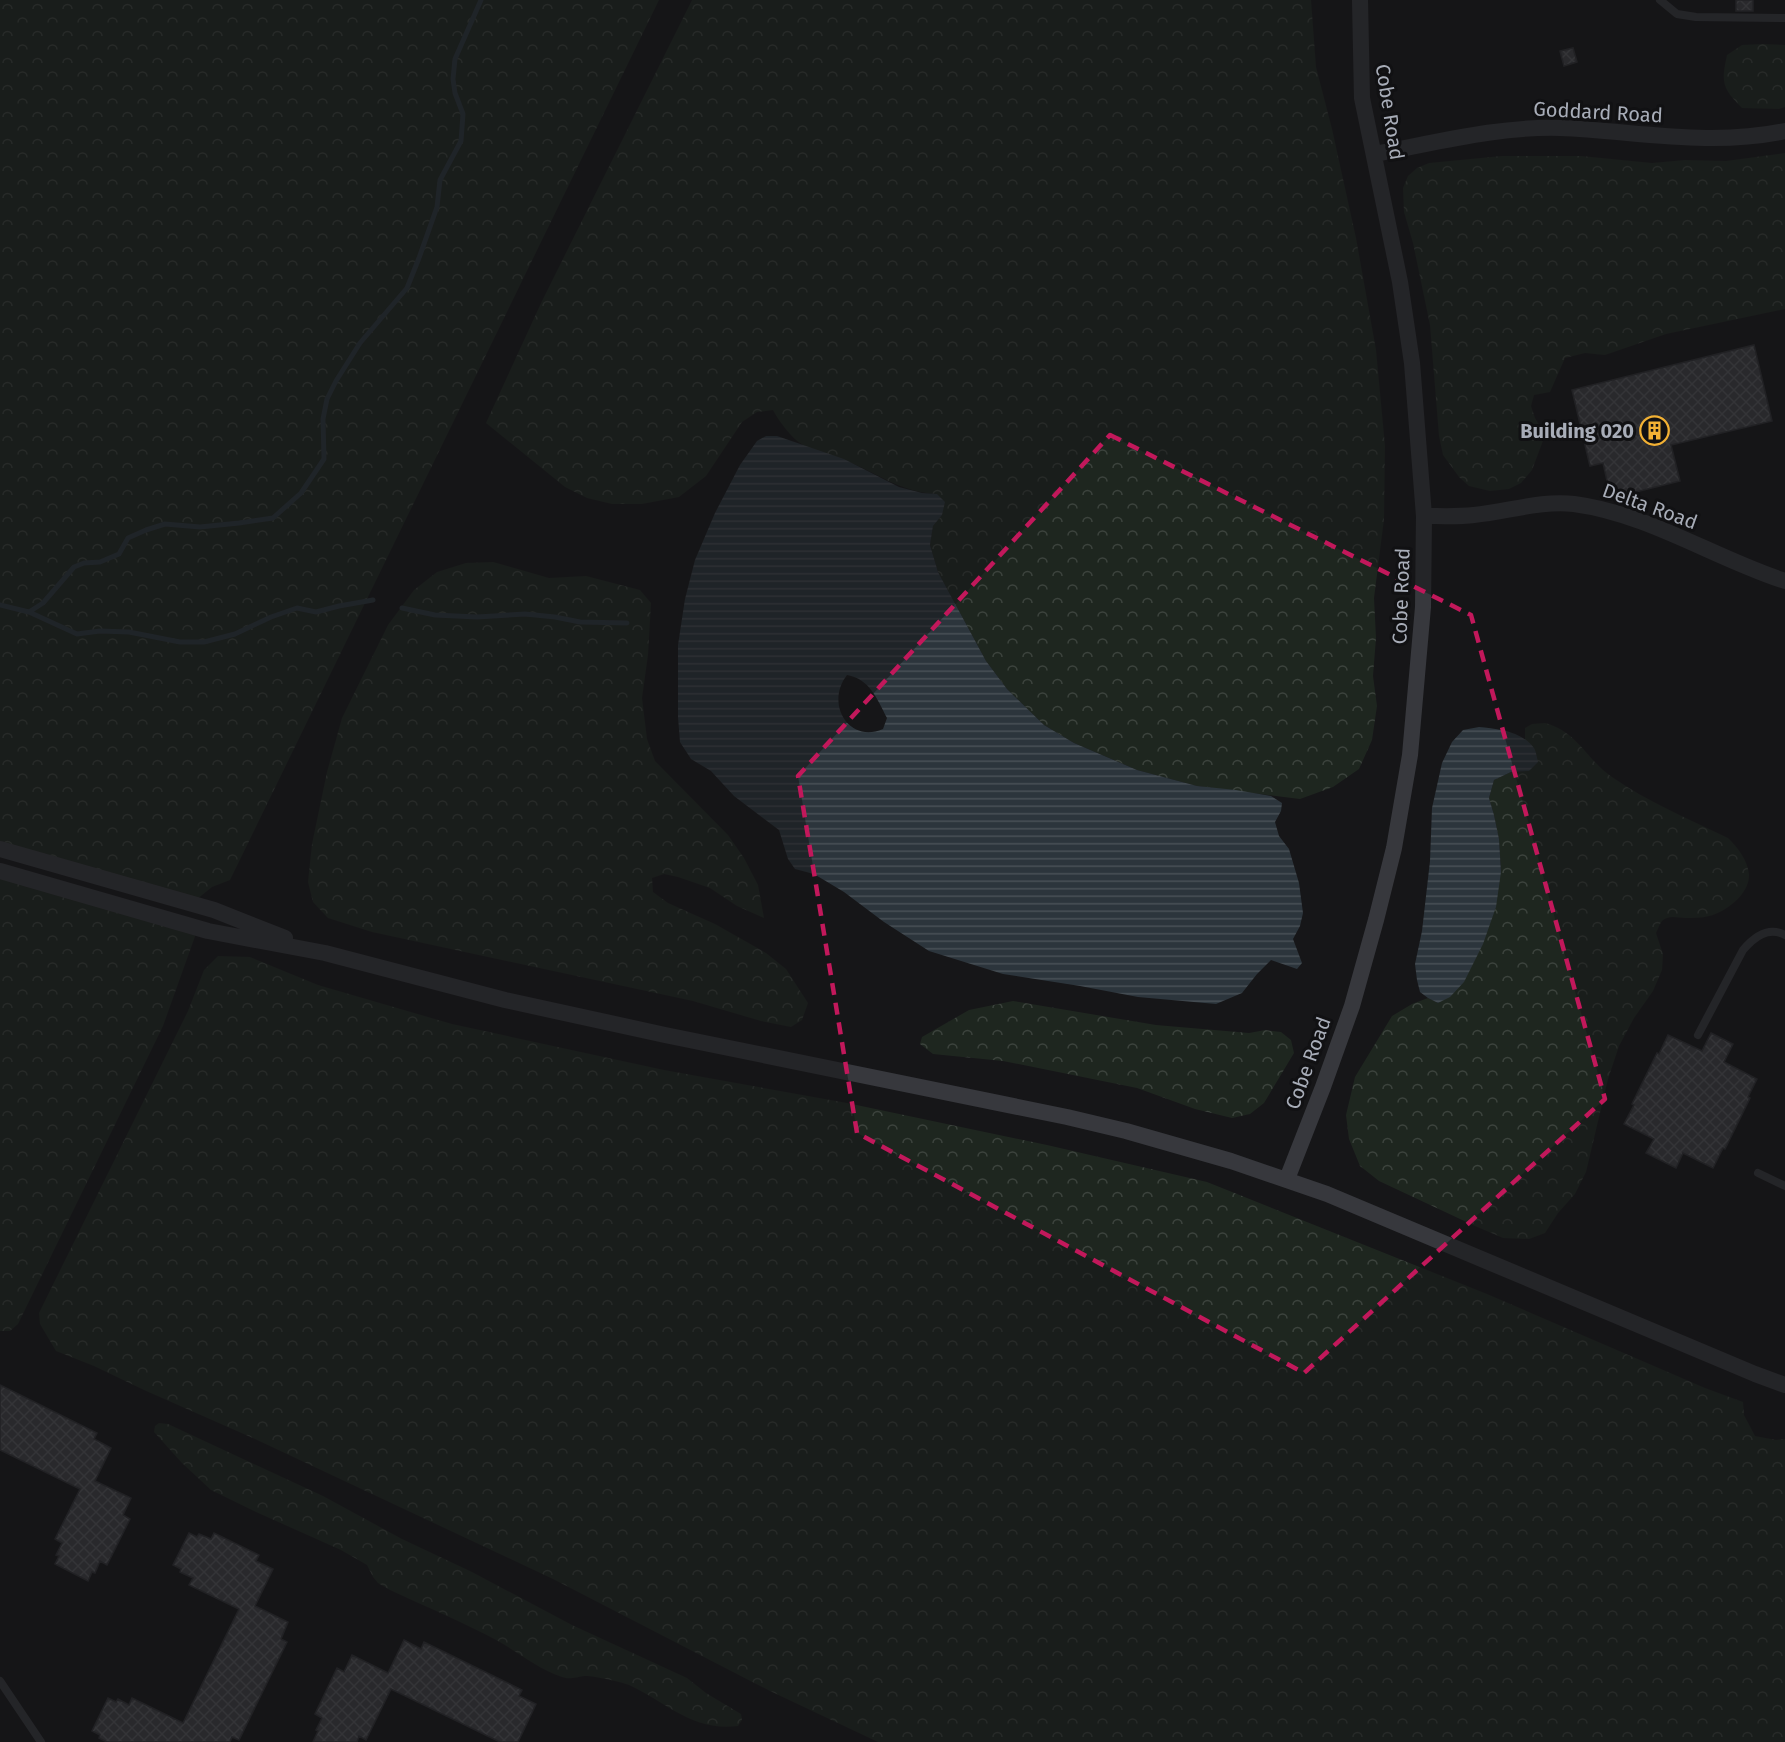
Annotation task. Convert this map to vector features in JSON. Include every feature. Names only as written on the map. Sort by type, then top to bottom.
[{"type":"street","name":"Cobe Road","points":[[1287,1179],[1352,1006],[1394,848],[1410,755],[1423,607],[1424,516],[1412,363],[1400,282],[1362,98],[1360,0]]},
{"type":"street","name":"Goddard Road","points":[[1374,154],[1517,130],[1559,128],[1664,137],[1699,137],[1740,136],[1785,130]]},
{"type":"street","name":"Delta Road","points":[[1424,516],[1473,515],[1538,505],[1571,504],[1604,509],[1785,581]]},
{"type":"street","points":[[0,849],[214,910],[325,953]]},
{"type":"street","points":[[0,871],[208,931],[325,953],[528,1005],[1096,1124],[1178,1145],[1327,1194],[1785,1385]]},
{"type":"lane","points":[[1660,0],[1677,14],[1696,17],[1785,18]]},
{"type":"lane","points":[[185,924],[191,904]]},
{"type":"lane","points":[[1698,1035],[1743,950],[1751,940],[1769,931],[1785,935]]},
{"type":"lane","points":[[1758,1173],[1785,1186]]},
{"type":"lane","points":[[0,1681],[41,1742]]},
{"type":"highlighted area","points":[[1110,435],[1471,615],[1605,1099],[1304,1373],[857,1133],[798,776]]},
{"type":"green space","points":[[0,0],[659,0],[230,880],[212,887],[191,904],[0,849]]},
{"type":"green space","points":[[692,0],[1311,0],[1316,67],[1356,238],[1376,350],[1385,446],[1384,519],[1374,598],[1376,638],[1373,676],[1377,706],[1372,740],[1359,769],[1333,787],[1300,799],[1197,786],[1137,770],[1074,743],[1044,725],[1007,689],[986,661],[938,572],[930,545],[933,526],[942,515],[937,494],[911,490],[855,464],[807,447],[790,434],[773,410],[757,412],[742,422],[706,476],[679,497],[642,504],[612,504],[587,498],[565,487],[486,423],[542,301]]},
{"type":"green space","points":[[1742,45],[1785,45],[1785,107],[1779,109],[1742,108],[1730,95],[1725,84],[1724,72],[1727,55]]},
{"type":"green space","points":[[1785,153],[1785,309],[1666,334],[1605,355],[1585,353],[1565,358],[1550,392],[1534,395],[1531,406],[1544,438],[1532,470],[1521,483],[1509,489],[1490,491],[1469,486],[1459,477],[1443,455],[1439,436],[1430,325],[1413,243],[1404,212],[1403,188],[1408,176],[1417,168],[1429,163],[1502,156],[1581,156],[1652,163],[1685,160],[1726,161]]},
{"type":"green space","points":[[493,562],[549,578],[586,576],[640,590],[651,603],[648,655],[642,698],[647,739],[655,761],[728,835],[744,858],[758,885],[764,918],[737,906],[710,888],[678,877],[664,874],[652,878],[653,892],[668,903],[715,924],[766,953],[786,969],[808,1003],[802,1020],[791,1027],[761,1021],[693,1001],[372,932],[328,918],[313,902],[308,882],[312,844],[327,772],[342,718],[388,625],[414,590],[437,572],[466,563]]},
{"type":"green space","points":[[1545,723],[1556,727],[1574,739],[1603,770],[1626,786],[1669,810],[1728,838],[1742,854],[1749,874],[1746,888],[1736,901],[1723,911],[1703,917],[1669,917],[1661,922],[1656,933],[1663,954],[1662,970],[1653,991],[1634,1018],[1619,1046],[1608,1079],[1586,1172],[1575,1194],[1558,1213],[1545,1233],[1529,1239],[1503,1238],[1379,1181],[1360,1166],[1349,1139],[1346,1115],[1355,1077],[1392,1016],[1428,998],[1438,1003],[1501,872],[1499,839],[1489,798],[1494,780],[1511,772],[1529,771],[1534,748],[1525,740],[1525,728],[1532,724]]},
{"type":"green space","points":[[0,871],[198,928],[163,1026],[18,1324],[10,1331],[0,1331]]},
{"type":"green space","points":[[218,956],[250,957],[318,985],[452,1024],[664,1070],[847,1103],[1047,1145],[1207,1182],[1487,1294],[1705,1388],[1743,1402],[1744,1415],[1755,1436],[1776,1440],[1785,1439],[1785,1742],[878,1742],[770,1691],[553,1579],[255,1439],[56,1351],[40,1324],[39,1313],[188,1011],[204,970]]},
{"type":"green space","points":[[1013,1001],[1156,1025],[1249,1033],[1265,1030],[1281,1032],[1291,1040],[1294,1053],[1264,1103],[1250,1114],[1232,1118],[1195,1109],[1137,1088],[1003,1061],[933,1054],[920,1044],[922,1037],[969,1010]]},
{"type":"green space","points":[[159,1423],[168,1424],[323,1496],[402,1539],[472,1572],[572,1625],[687,1678],[706,1693],[741,1714],[742,1720],[738,1726],[707,1725],[680,1714],[626,1684],[587,1676],[565,1678],[545,1670],[485,1634],[378,1583],[367,1565],[341,1550],[211,1490],[154,1432],[155,1426]]},
{"type":"shaded area","points":[[766,436],[777,436],[844,459],[899,487],[937,494],[945,502],[942,515],[933,526],[930,545],[938,572],[986,661],[1007,689],[1044,725],[1074,743],[1137,770],[1197,786],[1271,796],[1282,803],[1281,811],[1275,822],[1279,836],[1289,849],[1299,883],[1303,913],[1300,926],[1293,939],[1302,963],[1297,969],[1271,960],[1242,993],[1216,1004],[1138,997],[1003,974],[929,951],[884,922],[844,892],[814,874],[795,869],[788,859],[779,830],[734,796],[711,771],[691,759],[680,742],[678,645],[685,599],[695,560],[715,513],[740,465],[757,441]],"holes":[[[847,675],[867,685],[880,704],[887,718],[883,729],[871,732],[860,731],[850,726],[844,718],[839,708],[838,697]]]},
{"type":"shaded area","points":[[1479,727],[1509,732],[1523,738],[1534,748],[1538,762],[1529,771],[1511,772],[1494,780],[1489,798],[1499,839],[1501,872],[1496,907],[1483,944],[1464,982],[1450,997],[1438,1003],[1420,992],[1415,964],[1422,931],[1430,861],[1432,808],[1442,763],[1452,742],[1463,730]]},
{"type":"building","points":[[1736,0],[1753,0],[1753,11],[1736,11]]},
{"type":"building","points":[[1573,48],[1577,62],[1564,66],[1560,51]]},
{"type":"building","name":"Building 020","points":[[1754,345],[1772,421],[1671,445],[1680,481],[1611,498],[1603,463],[1590,466],[1572,390]]},
{"type":"building","points":[[1711,1033],[1733,1044],[1724,1062],[1757,1079],[1725,1149],[1723,1148],[1713,1168],[1683,1153],[1676,1168],[1646,1153],[1654,1139],[1624,1124],[1657,1053],[1659,1054],[1668,1035],[1702,1051]]},
{"type":"building","points":[[0,1385],[97,1433],[94,1439],[111,1448],[95,1481],[131,1498],[123,1515],[130,1519],[107,1565],[100,1561],[95,1573],[92,1572],[88,1581],[55,1564],[59,1556],[56,1555],[62,1543],[55,1539],[80,1489],[0,1450]]},
{"type":"building","points":[[189,1533],[211,1539],[214,1533],[259,1555],[256,1561],[273,1569],[255,1606],[288,1622],[281,1639],[287,1642],[239,1740],[232,1737],[230,1742],[107,1742],[92,1731],[108,1698],[116,1702],[118,1699],[129,1705],[132,1698],[183,1723],[239,1609],[189,1585],[193,1578],[180,1572],[181,1569],[173,1565]]},
{"type":"building","points":[[404,1640],[421,1649],[424,1642],[522,1690],[519,1696],[536,1704],[518,1742],[500,1742],[391,1689],[366,1740],[359,1736],[357,1742],[313,1742],[322,1718],[315,1714],[337,1668],[344,1672],[352,1655],[388,1673]]},
{"type":"waterway","points":[[29,612],[43,603],[74,567],[84,563],[100,562],[119,554],[128,538],[146,530],[165,524],[200,527],[273,518],[301,493],[324,459],[323,419],[327,399],[336,381],[360,343],[407,288],[419,258],[437,207],[440,180],[461,141],[463,114],[455,93],[453,79],[455,59],[481,0]]},
{"type":"waterway","points":[[0,605],[29,612],[77,634],[100,631],[129,632],[180,642],[204,642],[235,634],[297,608],[316,612],[373,600]]},
{"type":"waterway","points":[[402,608],[435,615],[477,617],[525,614],[580,622],[627,623]]},
{"type":"place","name":"Building 020","points":[[1655,431]]}]
